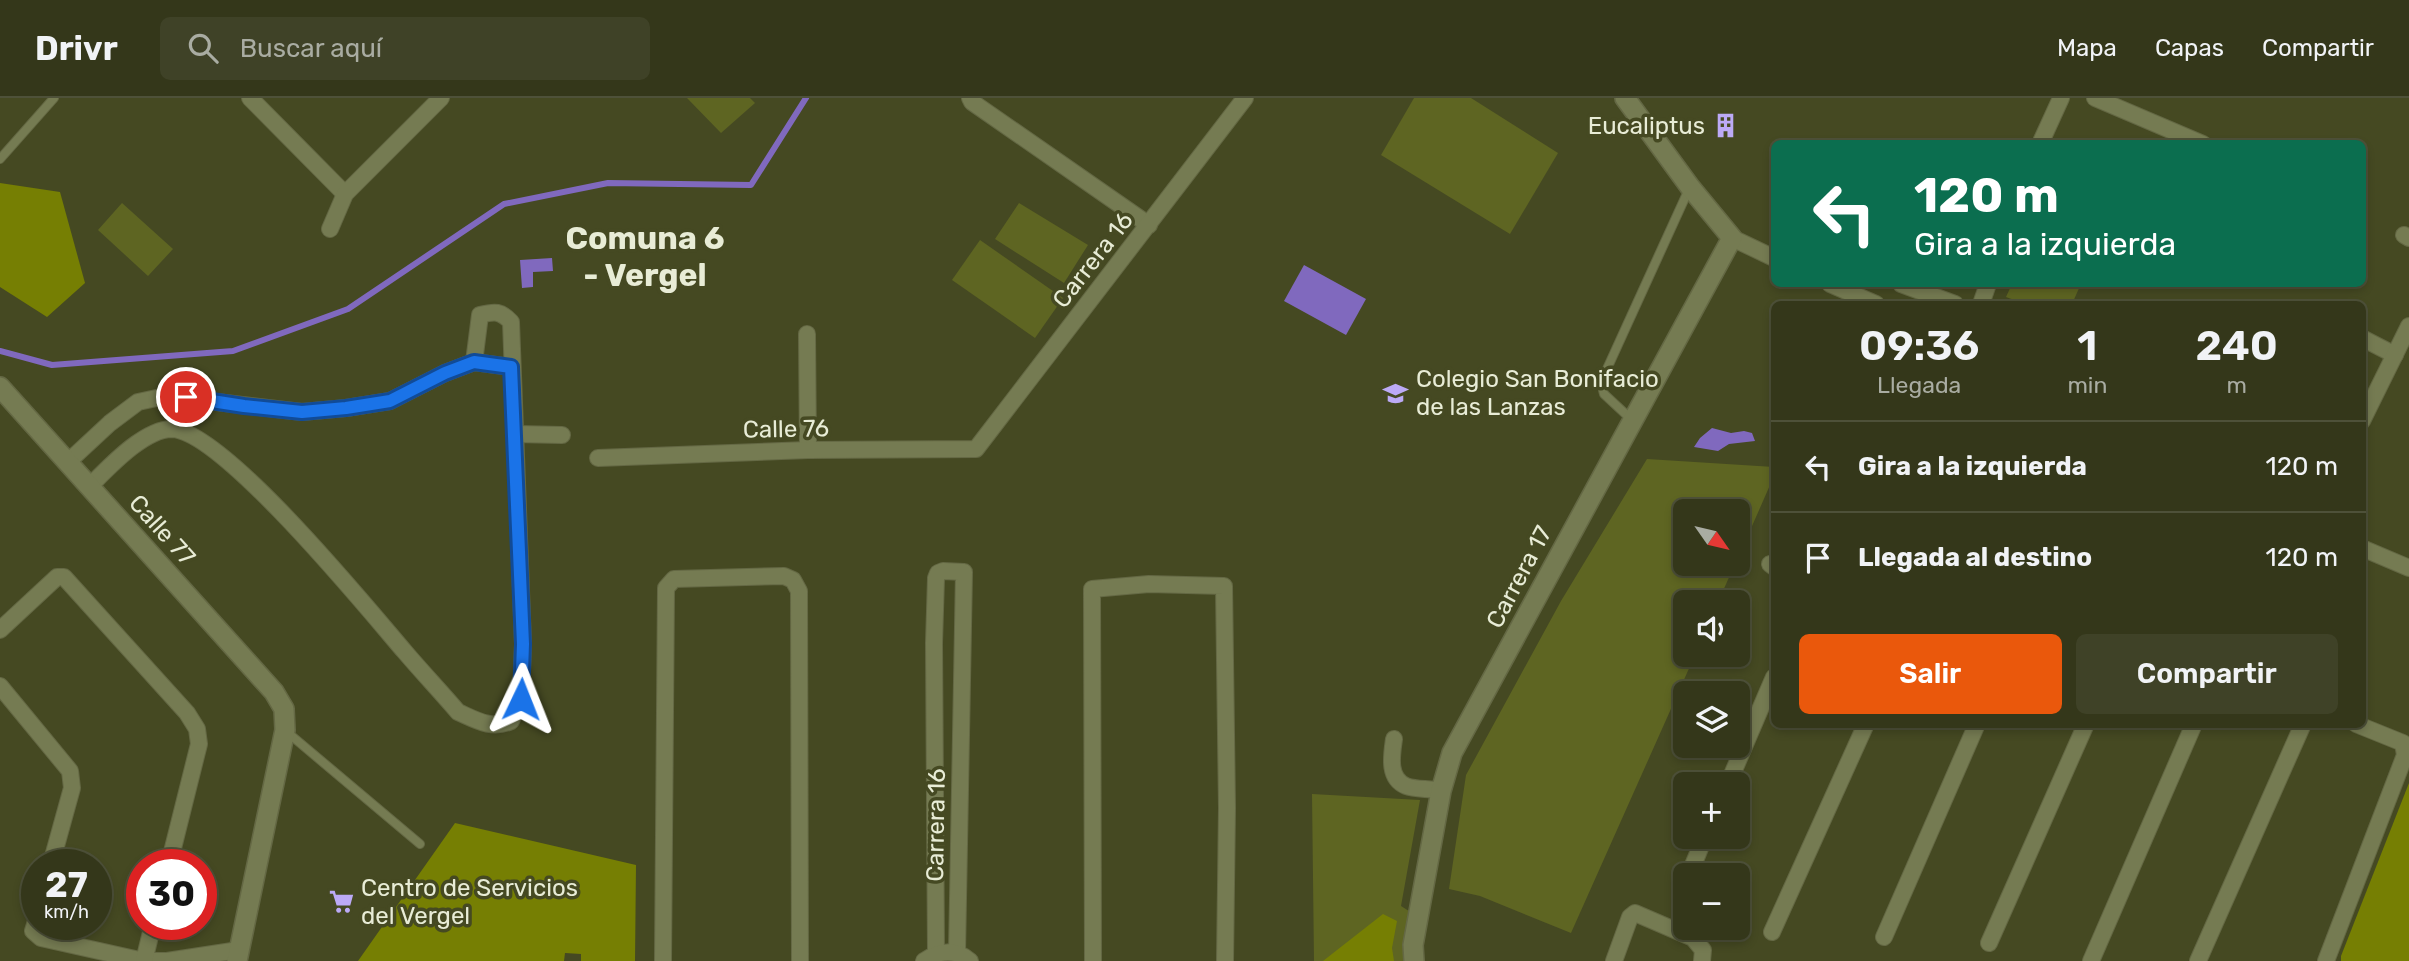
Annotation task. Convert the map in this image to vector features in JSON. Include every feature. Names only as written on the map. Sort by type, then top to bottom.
[{"type":"street","points":[[250,98],[345,194]]},
{"type":"street","points":[[330,229],[345,194],[441,98]]},
{"type":"street","points":[[970,98],[972,102],[1149,225]]},
{"type":"street","name":"Carrera 16","points":[[976,449],[1245,98]]},
{"type":"street","points":[[1625,98],[1690,187],[1732,238],[1771,257]]},
{"type":"street","points":[[2042,140],[2061,98]]},
{"type":"street","points":[[2095,98],[2194,140]]},
{"type":"street","name":"Carrera 17","points":[[1415,961],[1413,945],[1441,791],[1452,753],[1732,238]]},
{"type":"street","points":[[1837,287],[1869,301]]},
{"type":"street","points":[[1909,287],[1947,301]]},
{"type":"street","points":[[90,486],[131,448],[158,432],[173,429],[194,436],[252,482],[320,554],[458,712],[481,723],[500,726],[511,721],[521,699],[523,644],[511,367],[512,323],[504,314],[494,311],[480,315],[474,362]]},
{"type":"street","points":[[2366,413],[2409,326]]},
{"type":"street","points":[[807,334],[808,450]]},
{"type":"street","points":[[2366,340],[2395,355]]},
{"type":"street","points":[[68,461],[138,402],[166,396],[302,412],[390,401],[445,373],[474,362],[511,367]]},
{"type":"street","name":"Calle 77","points":[[0,387],[274,692],[284,709],[285,730]]},
{"type":"street","points":[[516,434],[562,435]]},
{"type":"street","name":"Calle 76","points":[[598,458],[808,450],[976,449]]},
{"type":"street","points":[[2366,550],[2409,568]]},
{"type":"street","name":"Carrera 16","points":[[930,957],[936,822],[936,578],[938,573],[943,571],[964,572],[958,821],[963,957]]},
{"type":"street","points":[[663,961],[666,588],[674,579],[784,576],[793,580],[799,591],[800,961]]},
{"type":"street","points":[[0,630],[57,577],[64,577],[187,713],[197,729],[199,744],[173,849]]},
{"type":"street","points":[[1093,961],[1092,589],[1149,583],[1224,586],[1226,961]]},
{"type":"street","points":[[1733,772],[1771,684]]},
{"type":"street","points":[[0,686],[70,771],[72,788],[55,849]]},
{"type":"street","points":[[1772,932],[1864,728]]},
{"type":"street","points":[[1884,937],[1975,728]]},
{"type":"street","points":[[1989,943],[2084,728]]},
{"type":"street","points":[[2091,961],[2192,728]]},
{"type":"street","points":[[2198,961],[2301,728]]},
{"type":"street","points":[[2326,961],[2406,748],[2398,740],[2366,728]]},
{"type":"street","points":[[50,940],[144,961],[238,955],[285,730]]},
{"type":"street","points":[[1394,739],[1391,764],[1395,775],[1405,786],[1441,791]]},
{"type":"street","points":[[936,822],[958,821]]},
{"type":"street","points":[[1614,961],[1630,917],[1635,914],[1693,938],[1703,950],[1702,961]]},
{"type":"street","points":[[144,961],[149,940]]},
{"type":"street","points":[[930,957],[947,952],[963,957]]},
{"type":"lane","points":[[0,159],[54,98]]},
{"type":"lane","points":[[1632,420],[1604,394],[1601,382],[1690,187]]},
{"type":"lane","points":[[285,730],[419,844]]},
{"type":"green space","points":[[687,98],[750,98],[755,103],[721,133]]},
{"type":"green space","points":[[1414,98],[1471,98],[1558,153],[1510,234],[1381,155]]},
{"type":"green space","points":[[0,183],[60,192],[85,283],[47,317],[0,287]]},
{"type":"green space","points":[[122,203],[173,249],[148,276],[98,230]]},
{"type":"green space","points":[[1019,203],[1088,245],[1064,283],[995,239]]},
{"type":"green space","points":[[980,240],[1063,298],[1035,338],[952,280]]},
{"type":"green space","points":[[2011,287],[2080,287],[2073,301],[2017,301],[2006,297]]},
{"type":"green space","points":[[1647,459],[1771,467],[1771,483],[1750,531],[1750,499],[1673,499],[1673,576],[1730,576],[1723,590],[1673,590],[1673,667],[1690,667],[1683,681],[1673,681],[1673,704],[1571,933],[1480,896],[1449,889],[1466,775],[1561,601]]},
{"type":"green space","points":[[2409,783],[2409,961],[2341,961],[2341,956]]},
{"type":"green space","points":[[1312,794],[1420,800],[1401,906],[1412,913],[1409,961],[1314,961]]},
{"type":"green space","points":[[455,823],[636,865],[635,961],[581,961],[581,954],[565,953],[564,961],[358,961]]},
{"type":"green space","points":[[1383,914],[1397,921],[1392,948],[1394,961],[1323,961]]},
{"type":"shaded area","points":[[552,258],[553,271],[533,272],[533,287],[522,288],[520,260]]},
{"type":"shaded area","points":[[1304,265],[1366,299],[1346,335],[1284,301]]},
{"type":"shaded area","points":[[1712,428],[1731,433],[1752,433],[1755,441],[1729,444],[1718,451],[1694,447]]},
{"type":"waterway","points":[[0,351],[52,365],[233,351],[348,309],[504,204],[608,183],[751,185],[806,98]]},
{"type":"place","name":"Eucaliptus","points":[[1725,126]]},
{"type":"place","name":"Colegio San Bonifacio de las Lanzas","points":[[1396,393]]},
{"type":"place","name":"Centro de Servicios del Vergel","points":[[341,902]]},
{"type":"district","name":"Comuna 6 - Vergel","points":[[645,256]]},
{"type":"route","points":[[186,397],[302,412],[346,408],[390,401],[445,373],[474,362],[511,367],[523,644],[521,699]]}]
